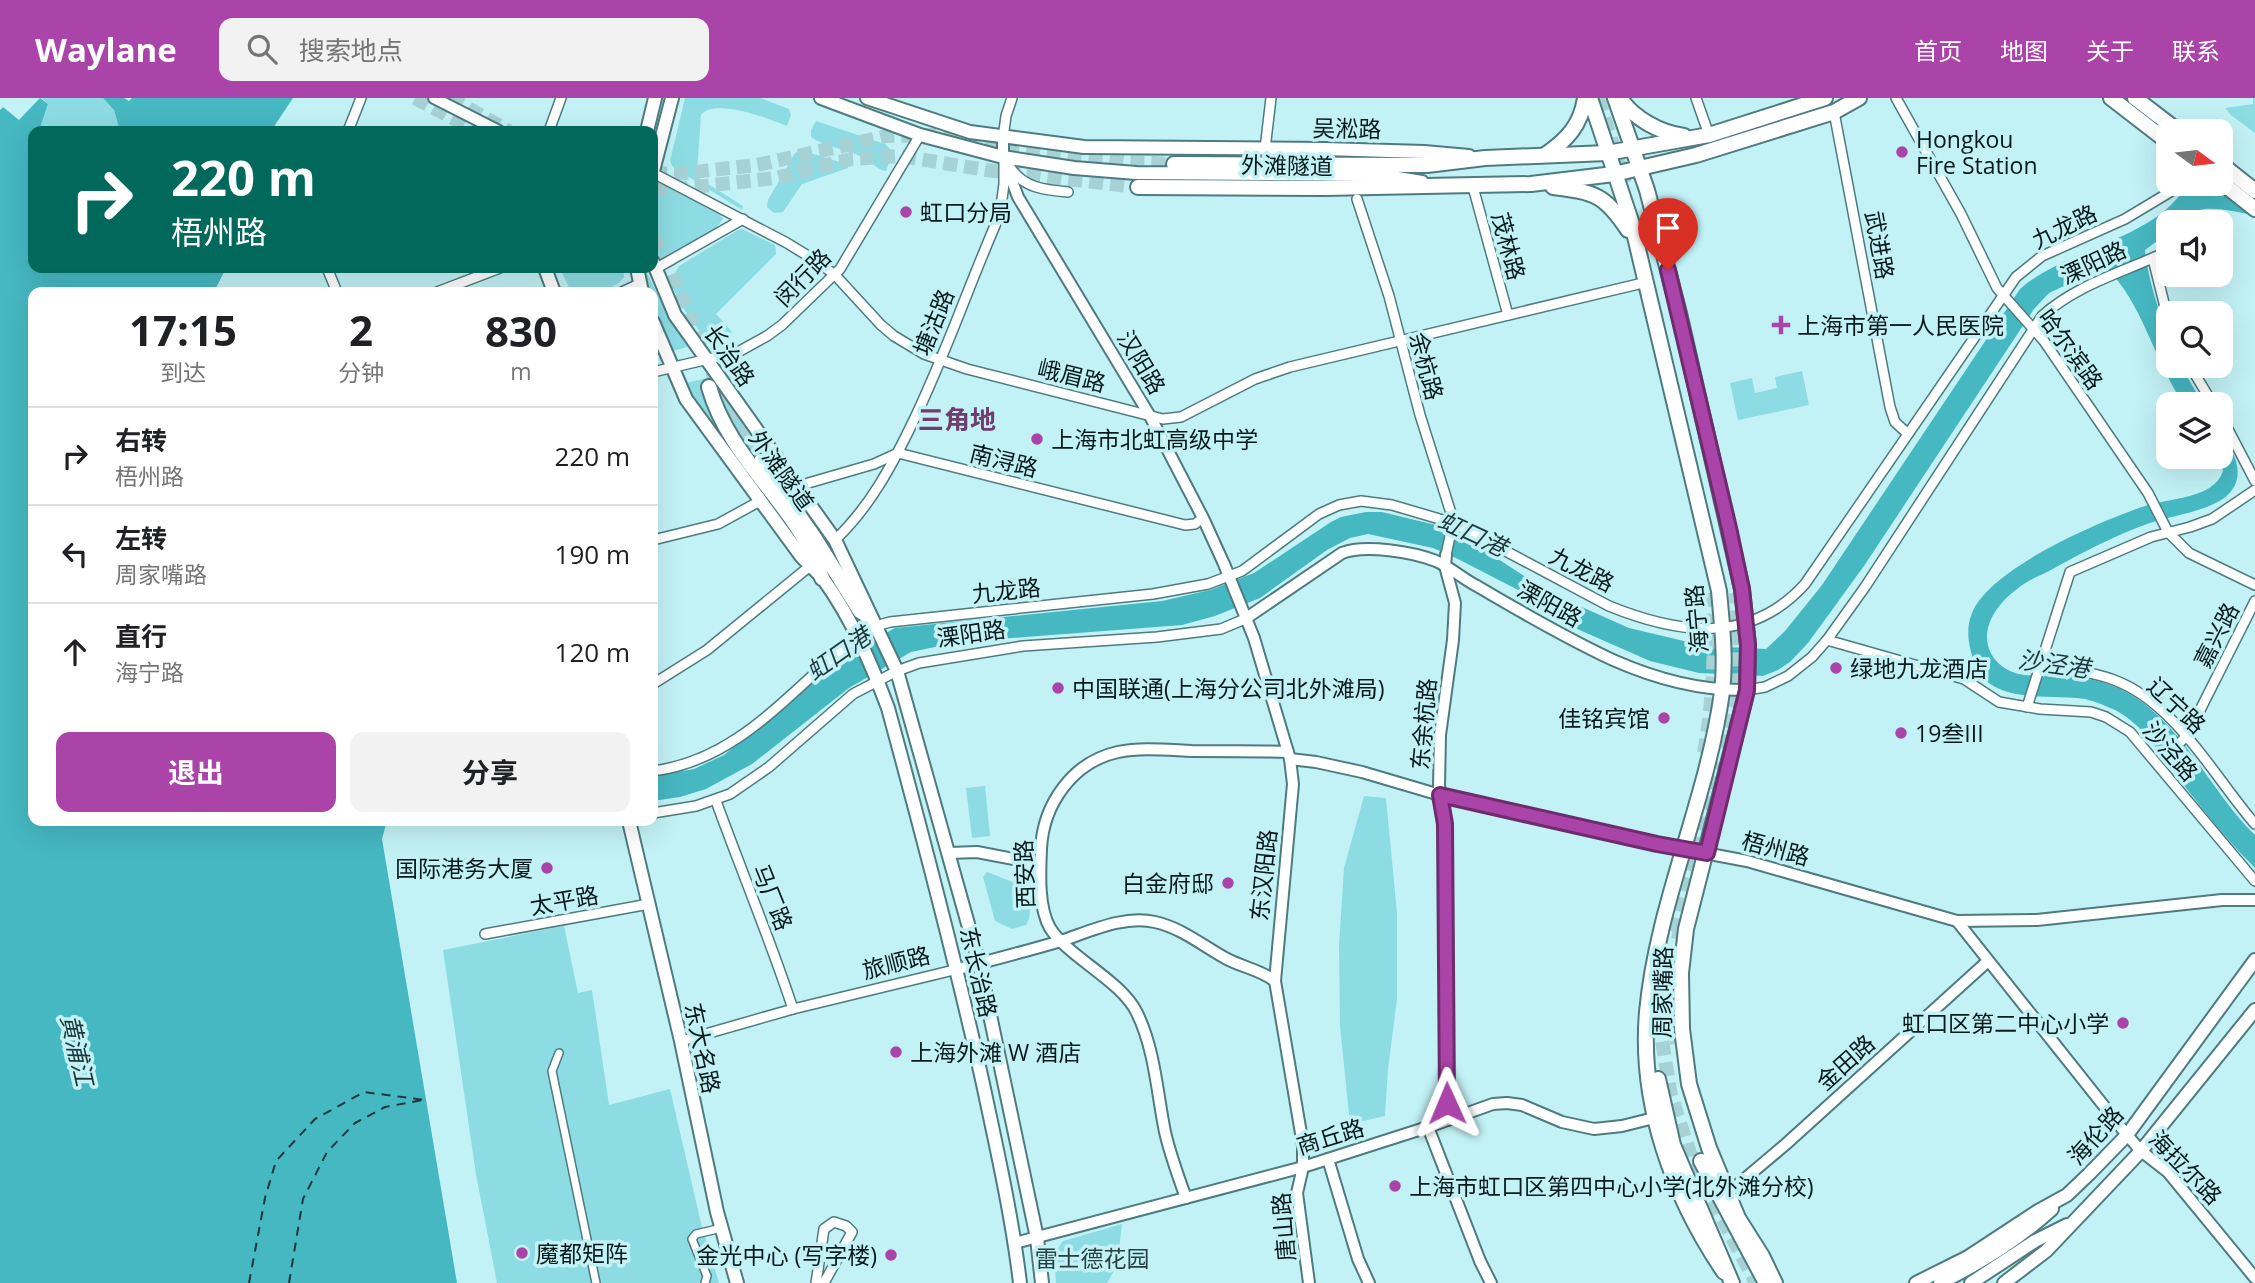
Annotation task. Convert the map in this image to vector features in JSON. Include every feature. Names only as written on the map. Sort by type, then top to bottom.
[{"type":"main road","points":[[648,126],[655,98]]},
{"type":"main road","points":[[658,153],[672,98]]},
{"type":"main road","name":"吴淞路","points":[[821,98],[920,135],[1003,157],[1105,172],[1379,175],[1473,187],[1531,184],[1641,168],[1696,155],[1859,98]]},
{"type":"main road","name":"吴淞路","points":[[867,98],[970,132],[1084,147],[1424,152],[1485,158],[1607,153],[1633,149],[1704,136],[1825,98]]},
{"type":"main road","points":[[1544,156],[1564,142],[1583,114],[1588,98]]},
{"type":"main road","name":"海宁路","points":[[1588,98],[1638,248],[1709,541],[1723,627],[1722,685]]},
{"type":"main road","name":"海宁路","points":[[1615,98],[1641,168],[1676,301],[1729,528],[1742,589],[1746,624],[1747,686]]},
{"type":"main road","points":[[1620,98],[1633,113],[1666,132],[1704,136]]},
{"type":"main road","points":[[2111,98],[2156,133]]},
{"type":"main road","points":[[2134,98],[2162,119]]},
{"type":"main road","name":"外滩隧道","points":[[1174,164],[1427,165],[1485,158]]},
{"type":"main road","points":[[2233,174],[2255,191]]},
{"type":"main road","name":"外滩隧道","points":[[1138,187],[1350,188],[1435,184]]},
{"type":"main road","points":[[1531,184],[1574,190],[1601,198],[1619,215],[1638,248]]},
{"type":"main road","points":[[2233,192],[2255,209]]},
{"type":"main road","name":"长治路","points":[[657,273],[675,316],[835,540],[886,649]]},
{"type":"main road","points":[[658,335],[686,398],[760,501],[822,578],[860,641],[877,679]]},
{"type":"main road","name":"外滩隧道","points":[[709,387],[719,417],[732,441],[795,526],[818,563],[822,578]]},
{"type":"main road","name":"外滩隧道","points":[[761,461],[814,537],[860,611],[874,625]]},
{"type":"main road","name":"东长治路","points":[[886,649],[895,669],[979,963],[1037,1238],[1042,1283]]},
{"type":"main road","name":"东长治路","points":[[877,679],[888,708],[958,969],[1015,1244],[1020,1283]]},
{"type":"main road","name":"周家嘴路","points":[[1722,685],[1707,761],[1661,935],[1647,1014],[1650,1094],[1654,1118],[1686,1206],[1711,1253],[1731,1283]]},
{"type":"main road","name":"周家嘴路","points":[[1747,686],[1686,929],[1681,973],[1682,1030],[1689,1084],[1709,1148],[1738,1218],[1775,1283]]},
{"type":"main road","name":"东大名路","points":[[630,826],[737,1283]]},
{"type":"main road","name":"海伦路","points":[[1916,1283],[1968,1257],[2038,1210],[2067,1195],[2127,1135],[2255,960]]},
{"type":"main road","name":"海伦路","points":[[2004,1283],[2046,1251],[2141,1151],[2255,1010]]},
{"type":"main road","points":[[1658,1079],[1673,1144],[1731,1283]]},
{"type":"main road","points":[[1701,1161],[1766,1283]]},
{"type":"main road","points":[[1940,1283],[1976,1265],[2025,1234],[2067,1195]]},
{"type":"main road","points":[[1971,1283],[2035,1241],[2074,1222]]},
{"type":"street","points":[[350,126],[361,98]]},
{"type":"street","points":[[434,98],[489,126]]},
{"type":"street","points":[[551,126],[561,98]]},
{"type":"street","name":"塘沽路","points":[[835,540],[868,504],[898,453],[941,361],[1000,214],[1004,184],[1003,138],[1012,98]]},
{"type":"street","points":[[1265,149],[1271,98]]},
{"type":"street","points":[[1696,98],[1704,136]]},
{"type":"street","name":"哈尔滨路","points":[[1896,98],[1951,196],[1992,279],[2006,299],[2030,324],[2154,505],[2168,533],[2189,553],[2255,585]]},
{"type":"street","name":"武进路","points":[[1833,105],[1889,407],[1895,422],[1908,433]]},
{"type":"street","name":"闵行路","points":[[658,371],[738,352],[767,336],[798,311],[835,275],[920,135]]},
{"type":"street","points":[[1003,157],[1022,182],[1043,189],[1068,192]]},
{"type":"street","name":"汉阳路","points":[[1003,157],[1026,212],[1150,416],[1203,518],[1236,594]]},
{"type":"street","name":"峨眉路","points":[[658,175],[788,243],[835,275],[871,316],[894,336],[924,354],[941,361],[1163,419],[1181,417],[1271,373],[1647,282]]},
{"type":"street","name":"茂林路","points":[[1473,187],[1508,315]]},
{"type":"street","name":"九龙路","points":[[658,770],[673,769],[706,758],[733,743],[860,641],[874,625],[1153,594],[1230,579],[1319,514],[1350,502],[1372,501],[1392,505],[1452,527],[1632,615],[1689,629],[1746,624],[1780,608],[1805,584],[1908,433],[2006,299],[2016,276],[2042,256],[2134,214],[2163,196]]},
{"type":"street","name":"余杭路","points":[[1357,199],[1389,296],[1452,527],[1446,561]]},
{"type":"street","points":[[658,264],[743,219]]},
{"type":"street","name":"溧阳路","points":[[658,812],[716,801],[730,794],[769,767],[853,694],[895,669],[932,659],[985,651],[1208,631],[1227,627],[1329,560],[1357,548],[1380,549],[1446,561],[1459,576],[1536,620],[1614,660],[1667,680],[1696,687],[1765,687],[1788,676],[1812,657],[1827,640],[1865,587],[2030,324],[2071,293],[2156,257]]},
{"type":"street","points":[[2149,260],[2162,301]]},
{"type":"street","points":[[450,287],[487,273]]},
{"type":"street","points":[[2233,439],[2255,481]]},
{"type":"street","points":[[798,486],[874,464],[898,453]]},
{"type":"street","name":"南浔路","points":[[898,453],[1185,524],[1195,524],[1203,518]]},
{"type":"street","points":[[2029,703],[2070,572],[2129,545],[2212,519],[2255,490]]},
{"type":"street","points":[[658,539],[718,524],[760,501]]},
{"type":"street","name":"东余杭路","points":[[1446,561],[1455,603],[1453,640],[1440,734],[1440,795],[1445,824],[1447,1120]]},
{"type":"street","points":[[658,681],[707,650],[810,566]]},
{"type":"street","name":"东汉阳路","points":[[1236,594],[1254,638],[1289,755],[1293,784],[1275,981],[1303,1145],[1303,1167]]},
{"type":"street","name":"嘉兴路","points":[[2165,756],[2184,738],[2255,601]]},
{"type":"street","name":"沙泾路","points":[[1827,640],[1964,679],[1999,702],[2029,703],[2091,712],[2106,717],[2130,732],[2255,881]]},
{"type":"street","name":"辽宁路","points":[[2039,672],[2093,674],[2123,684],[2150,701],[2255,824]]},
{"type":"street","name":"西安路","points":[[1186,1198],[1165,1132],[1154,1067],[1137,1012],[1123,994],[1061,940],[1050,927],[1045,914],[1040,864],[1044,826],[1054,800],[1077,773],[1101,758],[1134,750],[1289,755]]},
{"type":"street","name":"梧州路","points":[[1289,755],[1362,772],[1440,795],[1657,844],[1747,861],[1956,920],[2037,920],[2222,900],[2255,900]]},
{"type":"street","name":"马厂路","points":[[716,801],[756,910],[773,948],[793,1009]]},
{"type":"street","points":[[949,853],[977,852],[1040,864]]},
{"type":"street","name":"太平路","points":[[485,934],[649,904]]},
{"type":"street","name":"海拉尔路","points":[[1956,920],[2127,1135],[2141,1151],[2168,1172],[2255,1278]]},
{"type":"street","name":"旅顺路","points":[[681,1041],[793,1009],[958,969],[1109,925],[1137,921],[1175,928],[1227,959],[1268,975],[1275,981]]},
{"type":"street","name":"金田路","points":[[1729,1192],[1786,1144],[1988,961]]},
{"type":"street","points":[[559,1053],[551,1071],[596,1283]]},
{"type":"street","name":"商丘路","points":[[1015,1244],[1303,1167],[1429,1127],[1485,1106],[1507,1103],[1529,1108],[1562,1122],[1594,1129],[1654,1118]]},
{"type":"street","points":[[1429,1127],[1491,1283]]},
{"type":"street","points":[[1328,1159],[1358,1259],[1369,1283]]},
{"type":"street","name":"唐山路","points":[[1303,1167],[1297,1193],[1309,1283]]},
{"type":"street","points":[[816,1283],[824,1229],[834,1222],[846,1226],[852,1232],[824,1283]]},
{"type":"street","points":[[705,1283],[707,1276],[692,1239],[696,1234],[722,1228]]},
{"type":"green space","points":[[42,98],[103,98],[114,110],[119,126],[41,126],[48,104]]},
{"type":"green space","points":[[685,98],[760,98],[789,109],[791,115],[787,126],[754,114],[728,109],[707,110],[701,115],[697,173],[700,179],[743,206],[742,210],[673,167],[670,161]]},
{"type":"green space","points":[[2253,98],[2255,133],[2225,108],[2253,104]]},
{"type":"green space","points":[[816,121],[885,144],[893,152],[886,171],[859,156],[811,137]]},
{"type":"green space","points":[[801,150],[846,164],[848,168],[802,184],[783,212],[774,213],[767,207],[768,200],[795,153]]},
{"type":"green space","points":[[668,187],[720,214],[723,219],[717,227],[669,256],[661,258],[658,255],[659,190]]},
{"type":"green space","points":[[742,229],[775,245],[776,254],[716,314],[732,332],[712,343],[687,314],[671,280],[679,266]]},
{"type":"green space","points":[[562,273],[624,273],[624,277],[612,287],[569,287]]},
{"type":"green space","points":[[642,273],[647,273],[654,287],[645,287]]},
{"type":"green space","points":[[658,295],[675,328],[688,344],[687,347],[673,351],[658,321]]},
{"type":"green space","points":[[1802,371],[1809,405],[1738,420],[1730,383],[1752,378],[1755,393],[1777,388],[1775,377]]},
{"type":"green space","points":[[711,377],[715,379],[765,459],[755,466],[704,387],[722,435],[718,436],[685,386],[686,383]]},
{"type":"green space","points":[[985,786],[990,836],[972,838],[966,788]]},
{"type":"green space","points":[[1364,796],[1386,798],[1397,913],[1397,999],[1385,1116],[1350,1124],[1340,1026],[1339,945],[1344,868]]},
{"type":"green space","points":[[987,872],[1023,886],[1030,906],[1026,925],[1012,929],[995,921],[983,877]]},
{"type":"green space","points":[[564,926],[578,993],[592,990],[609,1105],[670,1089],[701,1223],[719,1283],[497,1283],[476,1174],[443,950]]},
{"type":"green space","name":"雷士德花园","points":[[1122,1224],[1117,1266],[1107,1283],[1056,1283],[1054,1254],[1063,1241]]},
{"type":"water","name":"黄浦江","points":[[40,98],[48,104],[41,126],[28,126],[28,273],[224,273],[216,287],[28,287],[28,826],[386,826],[382,839],[457,1283],[0,1283],[0,110],[3,107],[19,120]]},
{"type":"water","points":[[103,98],[124,98],[129,101],[132,98],[293,98],[274,126],[119,126],[114,110]]},
{"type":"water","points":[[2233,195],[2255,198],[2255,215],[2220,209],[2165,210],[2178,196]]},
{"type":"water","points":[[2156,217],[2156,242],[2145,250],[2156,301],[2156,353],[2129,296],[2105,267],[2049,293],[2034,309],[1864,566],[1808,643],[1790,662],[1763,676],[1699,673],[1650,661],[1575,628],[1522,592],[1458,559],[1433,548],[1368,534],[1350,538],[1327,550],[1260,598],[1215,616],[1182,625],[959,642],[911,652],[849,688],[752,764],[706,789],[658,800],[658,775],[694,769],[724,755],[843,657],[895,628],[1162,601],[1210,590],[1254,573],[1341,517],[1366,512],[1382,512],[1440,526],[1463,536],[1550,593],[1629,628],[1705,646],[1766,649],[1785,631],[1822,585],[2020,289],[2061,263]]},
{"type":"water","points":[[2169,378],[2188,378],[2196,392],[2177,392]]},
{"type":"water","points":[[2233,452],[2238,475],[2226,497],[2195,511],[2124,533],[2028,581],[2011,593],[1996,610],[1987,637],[1990,652],[2004,668],[2025,675],[2068,676],[2102,682],[2140,701],[2159,717],[2177,735],[2238,817],[2255,835],[2255,868],[2216,825],[2151,741],[2126,716],[2089,700],[2023,695],[1994,686],[1983,677],[1975,664],[1969,639],[1970,619],[1983,596],[2000,579],[2023,563],[2102,523],[2145,506],[2201,492],[2218,480],[2223,471],[2233,469]]},
{"type":"ferry route","points":[[249,1283],[265,1198],[276,1161],[315,1119],[364,1092],[425,1100]]},
{"type":"ferry route","points":[[289,1283],[303,1199],[327,1152],[355,1123],[385,1107],[423,1100]]},
{"type":"tunnel","points":[[415,98],[468,126]]},
{"type":"tunnel","points":[[450,98],[500,126]]},
{"type":"tunnel","points":[[1598,98],[1625,183]]},
{"type":"tunnel","points":[[658,173],[676,174],[757,165],[887,136],[937,135],[1125,162],[1174,164]]},
{"type":"tunnel","points":[[658,188],[685,188],[776,178],[851,159],[900,156],[986,170],[1138,187]]},
{"type":"tunnel","points":[[658,245],[728,411],[761,461]]},
{"type":"tunnel","points":[[1704,753],[1713,671],[1713,589]]},
{"type":"tunnel","points":[[1726,749],[1739,684],[1736,593]]},
{"type":"tunnel","points":[[1671,931],[1706,811],[1723,764]]},
{"type":"tunnel","points":[[1677,1044],[1674,983],[1682,922]]},
{"type":"tunnel","points":[[1659,958],[1658,1016],[1671,1096],[1694,1165],[1756,1283]]},
{"type":"place","name":"Hongkou Fire Station","points":[[1902,152]]},
{"type":"place","name":"虹口分局","points":[[906,212]]},
{"type":"place","name":"上海市第一人民医院","points":[[1781,325]]},
{"type":"place","name":"上海市北虹高级中学","points":[[1037,439]]},
{"type":"place","name":"绿地九龙酒店","points":[[1836,668]]},
{"type":"place","name":"中国联通(上海分公司北外滩局)","points":[[1058,688]]},
{"type":"place","name":"佳铭宾馆","points":[[1664,718]]},
{"type":"place","name":"19叁III","points":[[1901,733]]},
{"type":"place","name":"国际港务大厦","points":[[547,868]]},
{"type":"place","name":"白金府邸","points":[[1228,883]]},
{"type":"place","name":"虹口区第二中心小学","points":[[2123,1023]]},
{"type":"place","name":"上海外滩 W 酒店","points":[[896,1052]]},
{"type":"place","name":"上海市虹口区第四中心小学(北外滩分校)","points":[[1395,1186]]},
{"type":"place","name":"魔都矩阵","points":[[522,1253]]},
{"type":"place","name":"金光中心 (写字楼)","points":[[891,1255]]},
{"type":"district","name":"三角地","points":[[957,419]]},
{"type":"route","points":[[1447,1103],[1445,824],[1440,795],[1707,853],[1747,690],[1748,645],[1742,589],[1729,528],[1668,270]]},
{"type":"water label","name":"虹口港","points":[[1473,533]]},
{"type":"water label","name":"虹口港","points":[[838,653]]},
{"type":"water label","name":"沙泾港","points":[[2054,663]]}]
